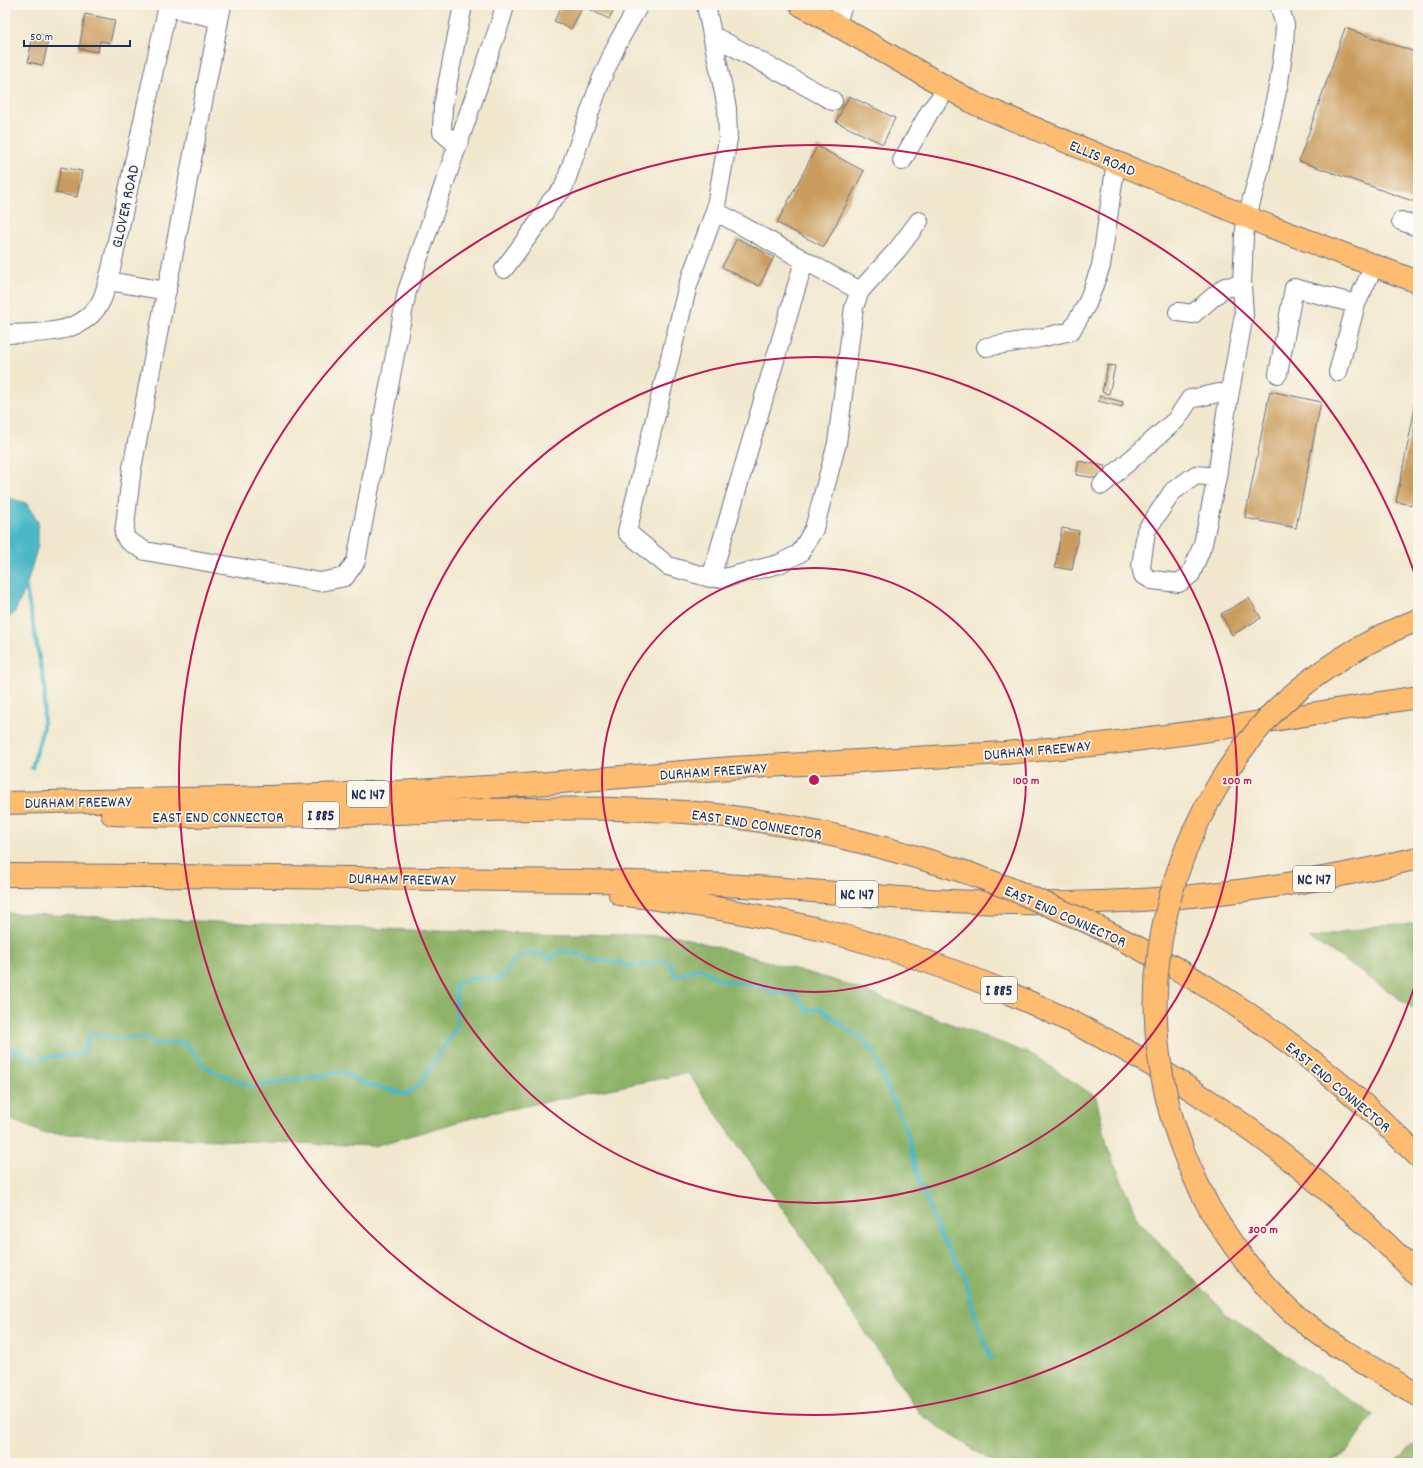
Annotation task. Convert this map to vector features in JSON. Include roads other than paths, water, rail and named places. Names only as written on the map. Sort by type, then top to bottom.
[{"type":"main road","name":"ELLIS ROAD","points":[[801,5],[840,15],[948,88],[976,104],[1247,217],[1418,282]]},
{"type":"main road","points":[[1418,620],[1367,642],[1340,658],[1313,678],[1289,697],[1269,717],[1232,763],[1200,816],[1189,841],[1170,897],[1163,927],[1156,992],[1161,1071],[1175,1129],[1196,1183],[1227,1237],[1243,1260],[1282,1304],[1304,1323],[1327,1339],[1418,1395]]},
{"type":"main road","name":"DURHAM FREEWAY","points":[[5,803],[275,797],[396,792],[524,785],[731,768],[1005,753],[1102,744],[1197,732],[1418,697]]},
{"type":"main road","name":"EAST END CONNECTOR","points":[[5,811],[261,817],[542,809],[637,809],[686,812],[736,818],[830,834],[914,855],[1009,888],[1090,923],[1176,968],[1256,1019],[1332,1076],[1367,1106],[1418,1156]]},
{"type":"main road","name":"DURHAM FREEWAY","points":[[5,875],[367,877],[700,884],[766,887],[953,902],[1017,903],[1146,899],[1209,894],[1274,886],[1337,875],[1418,858]]},
{"type":"main road","name":"I 885","points":[[504,880],[670,901],[784,921],[876,946],[968,977],[1010,994],[1052,1013],[1133,1055],[1210,1101],[1319,1183],[1360,1218],[1418,1274]]},
{"type":"street","points":[[458,146],[442,132],[443,106],[463,5]]},
{"type":"street","points":[[168,6],[221,12],[132,468],[124,533],[128,540],[145,550],[320,582],[345,577],[356,561],[407,291],[500,24],[505,5]]},
{"type":"street","points":[[504,269],[538,223],[551,201],[563,189],[601,80],[618,42],[639,5]]},
{"type":"street","points":[[709,5],[707,10],[727,108],[728,139],[715,211],[688,285],[627,532],[668,566],[711,578],[724,578],[779,564],[800,553],[814,528],[837,443],[854,307],[860,291],[898,249],[919,220]]},
{"type":"street","points":[[1216,477],[1196,475],[1173,491],[1146,531],[1141,567],[1143,576],[1152,580],[1179,583],[1191,574],[1203,544],[1216,477],[1244,315],[1242,285],[1244,236],[1247,217],[1260,169],[1279,82],[1284,47],[1285,25],[1279,5]]},
{"type":"street","name":"GLOVER ROAD","points":[[5,334],[55,331],[76,325],[85,320],[99,305],[108,281],[168,6]]},
{"type":"street","points":[[712,35],[833,101]]},
{"type":"street","points":[[902,161],[930,111],[948,88]]},
{"type":"street","points":[[986,347],[1071,331],[1087,304],[1101,266],[1116,162]]},
{"type":"street","points":[[715,211],[860,291]]},
{"type":"street","points":[[1401,221],[1418,227]]},
{"type":"street","points":[[711,578],[804,261]]},
{"type":"street","points":[[1338,372],[1356,304],[1374,266]]},
{"type":"street","points":[[108,281],[167,291]]},
{"type":"street","points":[[1178,312],[1193,314],[1225,287],[1242,285]]},
{"type":"street","points":[[1278,374],[1294,288],[1356,304]]},
{"type":"street","points":[[1102,485],[1176,420],[1190,399],[1219,393],[1229,395]]},
{"type":"water","points":[[5,497],[26,503],[38,522],[38,545],[26,587],[15,612],[5,621]]},
{"type":"waterway","points":[[26,587],[45,688],[43,728],[32,768]]},
{"type":"waterway","points":[[5,1049],[23,1054],[30,1059],[82,1054],[90,1033],[114,1038],[147,1038],[154,1044],[184,1042],[208,1069],[252,1087],[343,1072],[362,1083],[406,1094],[418,1086],[457,1027],[455,985],[470,979],[501,978],[507,972],[509,964],[529,953],[539,953],[551,959],[560,951],[579,954],[594,960],[624,963],[628,967],[648,965],[658,960],[671,963],[675,976],[699,968],[723,981],[763,986],[773,994],[780,992],[790,993],[797,997],[807,1011],[821,1008],[848,1030],[864,1039],[875,1055],[887,1087],[908,1133],[915,1168],[939,1233],[963,1273],[976,1318],[991,1359]]}]
